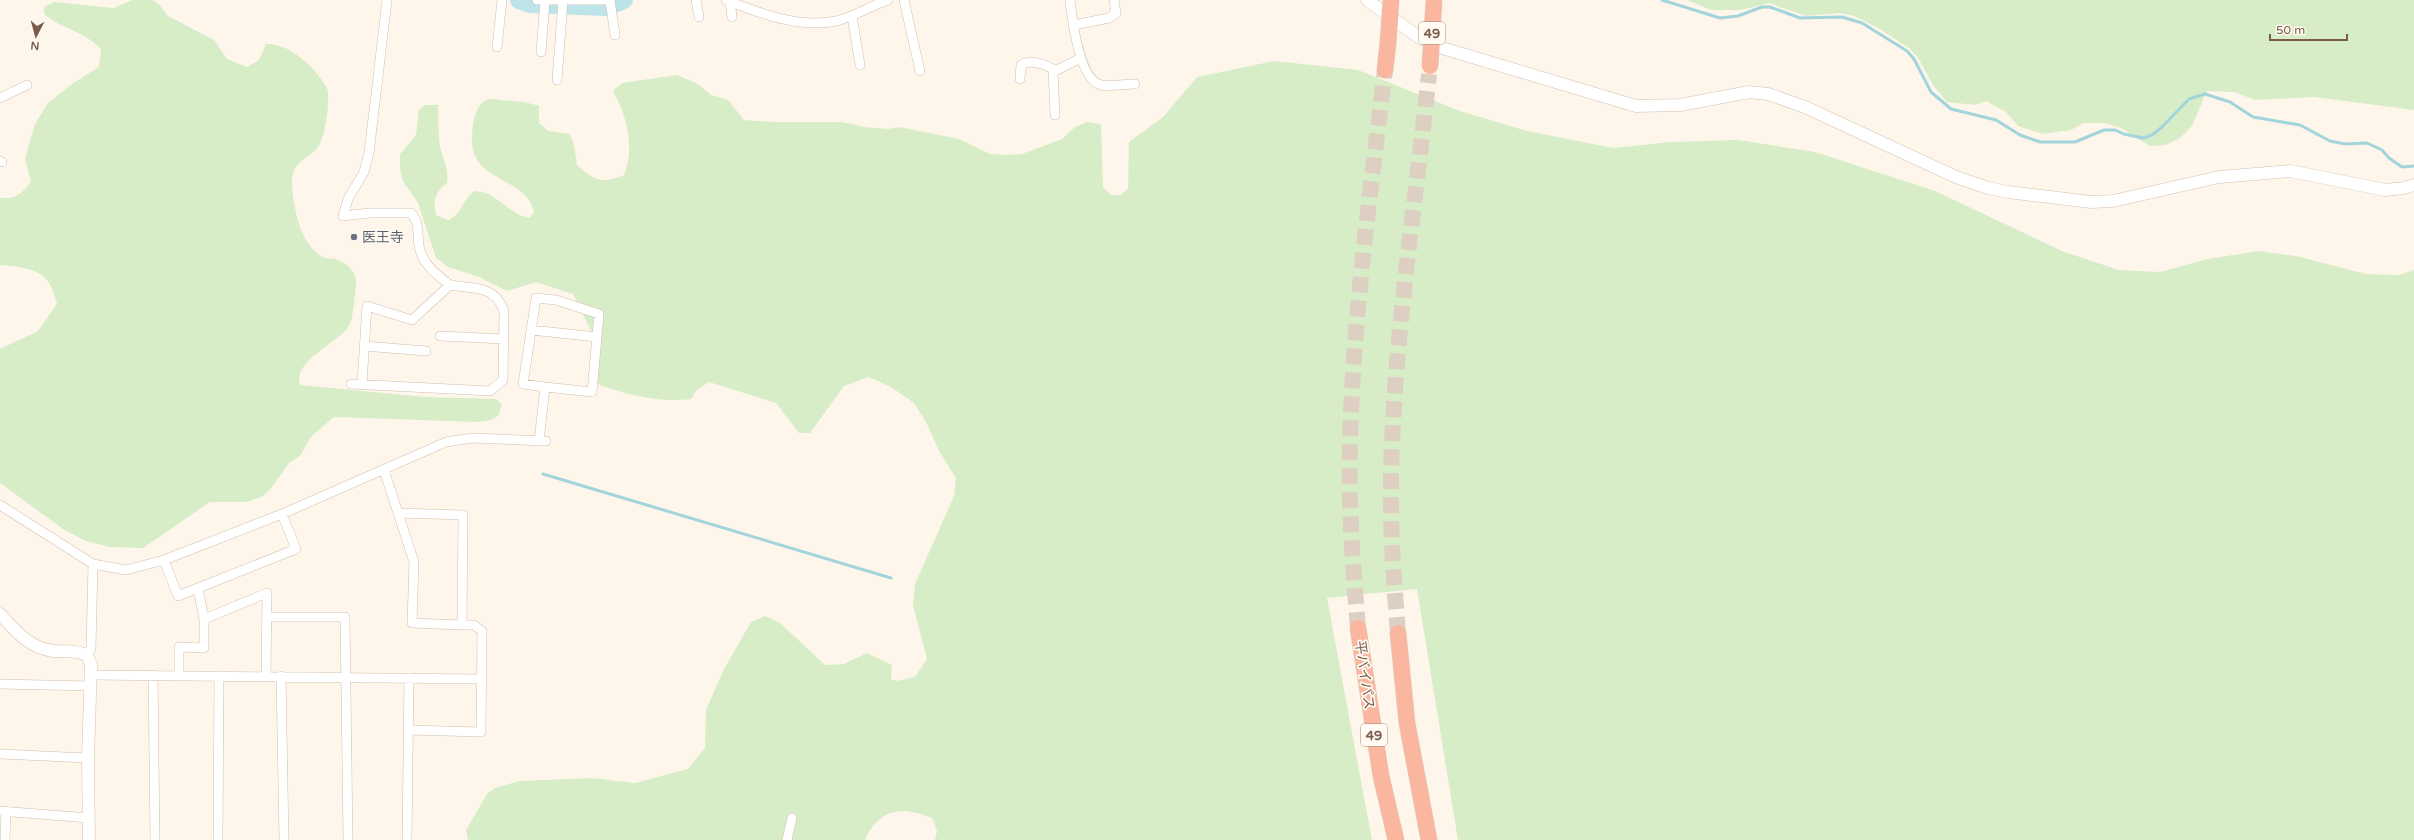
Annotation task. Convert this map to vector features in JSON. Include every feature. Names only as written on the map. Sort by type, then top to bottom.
[{"type":"highway","points":[[1385,70],[1391,0]]},
{"type":"highway","name":"49","points":[[1430,70],[1434,0]]},
{"type":"highway","name":"平バイパス","points":[[1358,628],[1381,776],[1396,840]]},
{"type":"highway","name":"49","points":[[1398,633],[1406,723],[1429,840]]},
{"type":"street","points":[[351,384],[490,391],[503,380],[504,311],[495,294],[484,289],[450,285],[433,271],[422,256],[418,224],[411,213],[360,214],[349,216],[344,216],[343,214],[348,199],[364,172],[369,152],[387,0]]},
{"type":"street","points":[[497,47],[502,0]]},
{"type":"street","points":[[541,52],[541,0],[610,0],[615,35]]},
{"type":"street","points":[[696,0],[699,17]]},
{"type":"street","points":[[728,1],[767,14],[802,22],[829,22],[852,16],[888,0]]},
{"type":"street","points":[[904,0],[920,71]]},
{"type":"street","points":[[1070,0],[1081,58],[1096,82],[1101,85],[1135,84]]},
{"type":"street","points":[[1074,25],[1109,18],[1116,13],[1114,0]]},
{"type":"street","points":[[1367,0],[1420,38],[1442,48],[1636,106],[1680,105],[1749,92],[1768,94],[1806,107],[1956,177],[1988,188],[2008,192],[2091,202],[2112,201],[2219,177],[2290,171],[2385,190],[2404,188],[2414,185]]},
{"type":"street","points":[[557,80],[563,1]]},
{"type":"street","points":[[728,1],[732,17]]},
{"type":"street","points":[[852,16],[860,65]]},
{"type":"street","points":[[1056,115],[1052,75],[1055,70],[1081,58]]},
{"type":"street","points":[[1020,79],[1021,65],[1027,62],[1046,65],[1055,70]]},
{"type":"street","points":[[0,98],[27,85]]},
{"type":"street","points":[[362,384],[367,306],[412,320],[450,285]]},
{"type":"street","points":[[536,298],[556,300],[599,314],[592,392],[523,384],[531,330],[536,298]]},
{"type":"street","points":[[531,330],[597,338]]},
{"type":"street","points":[[440,336],[504,340]]},
{"type":"street","points":[[364,346],[426,351]]},
{"type":"street","points":[[0,505],[93,564],[126,570],[164,560],[282,514],[446,442],[458,440],[542,441],[546,387]]},
{"type":"street","points":[[384,470],[414,562],[412,623],[474,625],[482,631],[481,732],[409,730]]},
{"type":"street","points":[[398,513],[463,515],[462,624]]},
{"type":"street","points":[[164,560],[178,596],[296,549],[282,514]]},
{"type":"street","points":[[87,655],[90,648],[93,564]]},
{"type":"street","points":[[179,675],[179,647],[204,648],[204,619],[198,588]]},
{"type":"street","points":[[204,619],[267,593],[266,676]]},
{"type":"street","points":[[0,614],[30,644],[53,651],[81,652],[87,655],[91,664],[88,758],[89,840]]},
{"type":"street","points":[[266,617],[345,617],[348,840]]},
{"type":"street","points":[[0,684],[90,681],[153,675],[481,679]]},
{"type":"street","points":[[153,675],[155,840]]},
{"type":"street","points":[[218,676],[218,840]]},
{"type":"street","points":[[281,676],[284,840]]},
{"type":"street","points":[[407,840],[410,678]]},
{"type":"street","points":[[0,754],[88,758]]},
{"type":"street","points":[[6,840],[3,811],[89,818]]},
{"type":"street","points":[[788,840],[792,818]]},
{"type":"green space","points":[[132,0],[152,0],[158,3],[168,16],[214,40],[227,59],[247,67],[259,60],[266,44],[284,47],[293,52],[309,65],[327,88],[328,109],[323,136],[320,144],[314,152],[300,162],[294,170],[292,185],[294,201],[300,227],[307,242],[319,255],[326,258],[335,259],[347,265],[355,276],[356,285],[353,313],[349,326],[343,333],[317,353],[303,368],[299,376],[300,385],[425,397],[496,399],[502,405],[498,416],[491,420],[478,422],[334,417],[311,437],[300,456],[289,463],[272,487],[263,496],[247,502],[210,502],[143,548],[110,547],[86,541],[63,529],[0,483],[0,349],[38,331],[57,304],[50,285],[40,274],[27,269],[0,265],[0,198],[10,198],[18,195],[31,182],[25,159],[35,124],[48,103],[72,84],[99,67],[101,49],[88,38],[59,24],[44,14],[44,7],[54,2],[114,8]]},
{"type":"green space","points":[[1687,0],[2414,0],[2414,110],[2314,97],[2255,100],[2234,92],[2207,91],[2192,126],[2180,138],[2166,145],[2150,146],[2121,128],[2105,123],[2083,123],[2071,130],[2043,134],[2018,126],[2006,112],[1986,101],[1975,105],[1947,102],[1933,85],[1918,58],[1909,48],[1878,28],[1854,16],[1839,13],[1806,16],[1769,3],[1741,10],[1711,10]]},
{"type":"green space","points":[[1274,61],[1358,70],[1460,111],[1527,131],[1613,148],[1671,142],[1738,140],[1815,152],[1935,191],[2062,251],[2119,270],[2160,272],[2208,259],[2258,251],[2296,256],[2366,274],[2399,275],[2414,270],[2414,840],[1458,840],[1417,589],[1327,598],[1372,840],[935,840],[937,831],[932,818],[921,814],[901,811],[892,812],[877,821],[865,840],[468,840],[466,830],[487,794],[495,788],[519,781],[592,778],[635,783],[688,769],[705,748],[706,710],[724,669],[751,622],[765,616],[780,623],[825,665],[844,664],[867,653],[892,665],[891,679],[896,681],[915,677],[927,659],[913,605],[915,584],[954,496],[956,478],[939,451],[926,422],[914,403],[891,387],[869,377],[844,386],[810,433],[799,433],[776,403],[709,382],[697,390],[691,399],[679,400],[643,397],[620,392],[597,384],[593,335],[573,294],[536,282],[507,291],[479,277],[448,267],[436,258],[418,203],[403,181],[400,169],[400,154],[416,135],[419,110],[425,105],[438,105],[440,146],[446,168],[447,183],[437,193],[435,209],[436,215],[448,220],[453,218],[468,197],[475,191],[490,195],[522,216],[530,218],[534,212],[529,200],[521,192],[488,171],[479,163],[474,152],[472,137],[473,122],[479,107],[484,101],[493,99],[522,102],[539,106],[539,123],[548,131],[570,134],[574,144],[577,165],[594,178],[604,180],[624,175],[629,154],[626,121],[613,91],[622,83],[677,75],[698,84],[711,95],[728,100],[744,120],[773,122],[842,122],[865,127],[888,129],[899,127],[959,139],[990,154],[1022,154],[1062,139],[1075,127],[1087,122],[1101,124],[1103,187],[1111,195],[1120,195],[1128,189],[1129,142],[1163,117],[1197,77]]},
{"type":"waterway","points":[[519,0],[530,4],[606,7],[624,0]]},
{"type":"waterway","points":[[1662,0],[1720,18],[1738,16],[1762,7],[1770,7],[1800,18],[1842,17],[1862,23],[1907,51],[1914,59],[1931,92],[1951,109],[1996,120],[2020,135],[2040,142],[2075,142],[2104,130],[2115,130],[2124,134],[2143,138],[2152,135],[2162,127],[2189,99],[2205,94],[2230,102],[2253,117],[2300,125],[2330,141],[2345,144],[2367,143],[2382,150],[2389,158],[2402,167],[2414,166]]},
{"type":"waterway","points":[[543,474],[891,578]]},
{"type":"tunnel","points":[[1358,628],[1350,513],[1352,397],[1358,303],[1385,70]]},
{"type":"tunnel","points":[[1398,633],[1391,518],[1393,429],[1400,327],[1429,74]]},
{"type":"place","name":"医王寺","points":[[354,237]]}]
